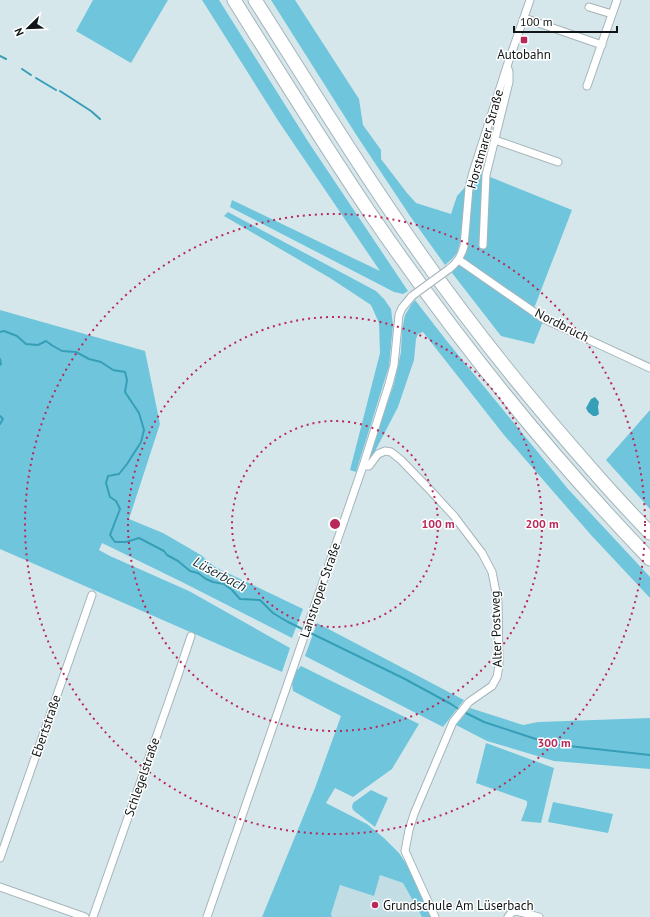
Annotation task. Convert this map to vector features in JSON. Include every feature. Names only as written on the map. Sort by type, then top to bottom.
[{"type":"highway","points":[[234,0],[371,215],[450,325],[549,447],[650,559]]},
{"type":"highway","points":[[255,0],[360,166],[419,253],[494,353],[542,412],[594,473],[650,533]]},
{"type":"street","name":"Horstmarer Straße","points":[[459,260],[464,246],[469,188],[472,172],[506,66],[530,0]]},
{"type":"street","points":[[588,86],[617,0]]},
{"type":"street","points":[[589,7],[612,14]]},
{"type":"street","points":[[524,18],[602,45]]},
{"type":"street","name":"Horstmarer Straße","points":[[483,245],[486,175],[509,82],[509,72],[506,66]]},
{"type":"street","name":"Horstmarer Straße","points":[[494,140],[558,162]]},
{"type":"street","name":"Lanstroper Straße","points":[[207,917],[363,466],[394,365],[399,315],[402,308],[412,296],[459,260]]},
{"type":"street","name":"Nordbruch","points":[[459,260],[544,319],[650,368]]},
{"type":"street","name":"Alter Postweg","points":[[363,466],[369,466],[378,454],[385,451],[392,452],[401,460],[454,516],[482,553],[492,572],[498,602],[499,666],[497,677],[492,686],[469,702],[453,722],[414,814],[409,830],[405,851],[435,917]]},
{"type":"street","name":"Ebertstraße","points":[[0,858],[92,595]]},
{"type":"street","name":"Schlegelstraße","points":[[93,917],[191,636]]},
{"type":"street","points":[[0,887],[85,917]]},
{"type":"street","points":[[508,917],[516,910],[539,917]]},
{"type":"shaded area","points":[[93,0],[168,0],[131,63],[76,31]]},
{"type":"shaded area","points":[[202,0],[219,0],[309,143],[408,291],[403,294],[394,292],[230,207],[232,200],[380,271],[279,122]]},
{"type":"shaded area","points":[[271,0],[295,0],[359,99],[363,125],[381,150],[381,159],[416,203],[451,214],[457,196],[466,186],[461,239],[457,253],[445,265],[410,216],[357,136]]},
{"type":"shaded area","points":[[473,170],[572,210],[533,311],[544,319],[534,344],[501,336],[449,269],[459,260]]},
{"type":"shaded area","points":[[228,212],[376,291],[391,309],[393,325],[389,366],[356,472],[350,470],[380,353],[379,323],[371,305],[330,278],[224,216]]},
{"type":"shaded area","points":[[415,300],[568,489],[650,577],[650,598],[591,535],[504,435],[423,332],[418,334],[416,339],[414,360],[398,407],[373,455],[370,457],[370,453],[394,384],[401,352],[402,330],[405,315]]},
{"type":"shaded area","points":[[0,310],[145,351],[160,424],[129,519],[163,533],[201,555],[215,567],[303,609],[292,638],[102,543],[99,550],[189,591],[290,648],[282,672],[0,549]]},
{"type":"shaded area","points":[[595,397],[599,402],[599,414],[593,416],[586,408],[591,399]]},
{"type":"shaded area","points":[[650,410],[650,509],[606,460]]},
{"type":"shaded area","points":[[317,623],[464,700],[443,727],[305,656]]},
{"type":"shaded area","points":[[301,666],[419,724],[392,769],[353,797],[335,788],[326,803],[367,824],[399,853],[415,877],[432,917],[422,917],[403,883],[380,875],[374,896],[340,885],[331,914],[332,917],[262,917],[315,788],[341,716],[293,691],[291,676]]},
{"type":"shaded area","points":[[470,708],[523,725],[538,722],[650,718],[650,769],[554,761],[487,741],[456,725]]},
{"type":"shaded area","points":[[486,743],[554,768],[541,823],[521,821],[527,801],[476,783]]},
{"type":"shaded area","points":[[371,790],[388,798],[375,827],[353,810],[352,807],[353,803]]},
{"type":"shaded area","points":[[553,802],[613,814],[608,833],[548,822]]},
{"type":"shaded area","name":"Grundschule Am Lüserbach","points":[[380,875],[403,883],[422,917],[332,917],[331,914],[340,885],[373,895]]},
{"type":"waterway","points":[[0,56],[6,59]]},
{"type":"waterway","points":[[22,69],[31,75]]},
{"type":"waterway","points":[[36,78],[56,90]]},
{"type":"waterway","points":[[60,91],[91,111],[100,119]]},
{"type":"waterway","name":"Lüserbach","points":[[0,332],[4,331],[17,336],[26,344],[38,345],[46,341],[62,351],[76,352],[89,359],[101,362],[113,370],[125,372],[127,380],[125,392],[139,413],[144,430],[141,442],[127,464],[119,474],[108,476],[106,483],[110,497],[116,501],[120,509],[110,535],[115,542],[126,542],[139,538],[164,551],[167,555],[178,561],[190,571],[198,573],[213,582],[224,584],[240,599],[260,600],[273,613],[288,622],[403,678],[460,710]]},
{"type":"waterway","name":"Lüserbach","points":[[0,359],[0,365]]},
{"type":"waterway","name":"Lüserbach","points":[[0,416],[3,419],[0,424]]},
{"type":"waterway","name":"Lüserbach","points":[[464,712],[484,722],[551,744],[650,755]]},
{"type":"place","name":"Autobahn","points":[[524,40]]},
{"type":"place","name":"Grundschule Am Lüserbach","points":[[375,905]]}]
